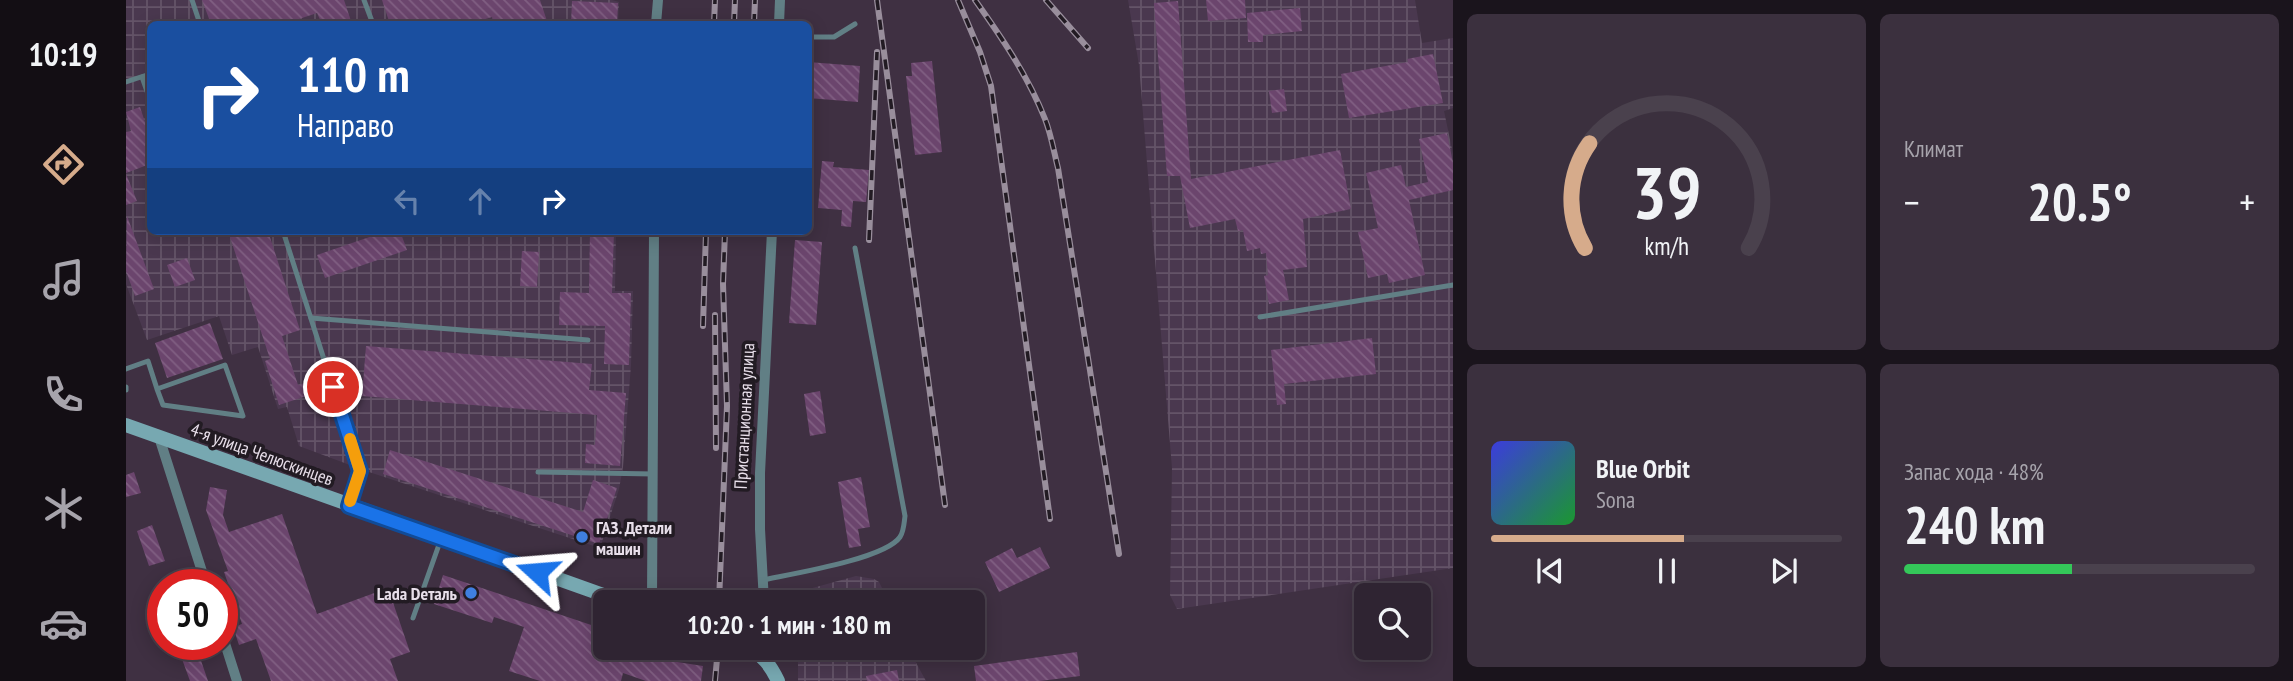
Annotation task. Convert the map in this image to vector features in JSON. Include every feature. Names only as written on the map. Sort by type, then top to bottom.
[{"type":"main road","name":"4-я улица Челюскинцев","points":[[126,425],[593,591]]},
{"type":"main road","points":[[766,660],[778,681]]},
{"type":"street","points":[[656,21],[658,0]]},
{"type":"street","points":[[779,21],[780,0]]},
{"type":"street","points":[[652,590],[654,235]]},
{"type":"street","name":"Пристанционная улица","points":[[763,590],[760,473],[772,235]]},
{"type":"street","points":[[159,437],[201,569]]},
{"type":"street","points":[[230,660],[237,681]]},
{"type":"lane","points":[[192,0],[199,21]]},
{"type":"lane","points":[[364,0],[372,21]]},
{"type":"lane","points":[[812,37],[834,37],[855,24]]},
{"type":"lane","points":[[126,82],[147,75]]},
{"type":"lane","points":[[142,77],[147,91]]},
{"type":"lane","points":[[284,235],[329,375]]},
{"type":"lane","points":[[763,580],[863,557],[891,546],[900,538],[904,528],[905,516],[855,248]]},
{"type":"lane","points":[[1260,317],[1453,285]]},
{"type":"lane","points":[[311,318],[588,340]]},
{"type":"lane","points":[[126,369],[148,362],[157,389],[163,405],[243,416],[225,365],[157,389]]},
{"type":"lane","points":[[333,387],[360,471],[349,506]]},
{"type":"lane","points":[[538,471],[654,474]]},
{"type":"lane","points":[[413,618],[441,538]]},
{"type":"shaded area","points":[[126,0],[619,2],[618,21],[147,21],[147,235],[616,235],[615,291],[633,291],[631,365],[623,467],[619,489],[600,548],[366,471],[299,446],[287,407],[278,409],[258,347],[232,355],[219,316],[147,340],[126,284]]},
{"type":"shaded area","points":[[1128,0],[1415,0],[1422,43],[1453,38],[1453,108],[1444,111],[1453,154],[1453,568],[1177,609],[1170,595],[1172,468],[1139,65]]},
{"type":"shaded area","points":[[856,576],[874,579],[883,590],[805,590]]},
{"type":"shaded area","points":[[798,660],[915,660],[926,681],[798,681]]},
{"type":"building","points":[[202,0],[344,0],[351,21],[321,21],[317,13],[293,21],[210,21]]},
{"type":"building","points":[[382,0],[540,0],[547,21],[493,21],[492,17],[479,21],[389,21]]},
{"type":"building","points":[[1206,0],[1245,0],[1246,18],[1208,21]]},
{"type":"building","points":[[572,1],[618,3],[617,21],[571,21]]},
{"type":"building","points":[[1178,1],[1191,179],[1340,150],[1351,209],[1303,219],[1307,267],[1283,270],[1289,300],[1269,304],[1264,276],[1268,275],[1266,253],[1261,254],[1260,248],[1247,251],[1243,230],[1238,231],[1235,219],[1190,228],[1180,176],[1167,176],[1154,3]]},
{"type":"building","points":[[1300,8],[1302,31],[1263,35],[1263,42],[1248,42],[1247,13]]},
{"type":"building","points":[[1433,54],[1443,103],[1349,118],[1341,74],[1408,62],[1407,59]]},
{"type":"building","points":[[932,61],[942,152],[915,155],[906,76],[912,76],[911,63]]},
{"type":"building","points":[[812,62],[860,66],[858,102],[812,98]]},
{"type":"building","points":[[1284,89],[1287,111],[1272,113],[1269,91]]},
{"type":"building","points":[[140,107],[147,128],[147,165],[126,173],[126,132],[131,131],[126,112]]},
{"type":"building","points":[[1447,133],[1453,163],[1453,190],[1409,200],[1425,275],[1389,283],[1387,274],[1368,278],[1358,232],[1378,228],[1366,173],[1401,165],[1406,187],[1428,182],[1419,139]]},
{"type":"building","points":[[822,161],[834,162],[833,167],[869,170],[866,202],[853,201],[851,227],[841,226],[842,210],[818,208]]},
{"type":"building","points":[[126,174],[137,201],[126,205]]},
{"type":"building","points":[[127,216],[154,289],[135,296],[126,271]]},
{"type":"building","points":[[229,235],[269,235],[300,330],[282,336],[298,385],[324,377],[331,380],[338,372],[342,384],[331,382],[328,389],[279,405],[265,361],[270,359]]},
{"type":"building","points":[[375,235],[401,235],[407,250],[325,278],[317,255]]},
{"type":"building","points":[[590,235],[614,235],[612,293],[631,293],[629,365],[604,364],[605,326],[559,325],[560,292],[589,293]]},
{"type":"building","points":[[795,240],[822,242],[816,325],[789,323]]},
{"type":"building","points":[[522,251],[539,252],[537,287],[520,286]]},
{"type":"building","points":[[187,258],[195,280],[175,287],[167,265]]},
{"type":"building","points":[[210,323],[223,359],[167,378],[155,343]]},
{"type":"building","points":[[1372,338],[1376,374],[1284,384],[1286,404],[1277,405],[1271,350]]},
{"type":"building","points":[[366,346],[592,364],[589,390],[626,393],[620,466],[585,463],[586,444],[595,445],[597,415],[362,396]]},
{"type":"building","points":[[820,391],[826,433],[810,436],[804,394]]},
{"type":"building","points":[[390,450],[583,512],[593,480],[617,488],[599,544],[383,474]]},
{"type":"building","points":[[134,472],[141,493],[126,497],[126,475]]},
{"type":"building","points":[[861,477],[870,527],[858,529],[861,546],[849,548],[838,482]]},
{"type":"building","points":[[210,487],[227,490],[223,515],[229,532],[282,514],[317,614],[388,588],[410,652],[390,659],[398,681],[271,681],[256,639],[239,645],[238,625],[242,624],[238,612],[238,569],[227,569],[206,510]]},
{"type":"building","points":[[152,525],[165,561],[149,566],[137,531]]},
{"type":"building","points":[[1040,547],[1050,568],[999,592],[985,562],[1012,548],[1017,558]]},
{"type":"building","points":[[443,575],[593,626],[593,660],[671,660],[703,666],[701,681],[646,681],[623,673],[621,681],[540,681],[509,671],[524,627],[494,617],[492,623],[434,604]]},
{"type":"building","points":[[1077,652],[1080,676],[1040,681],[976,681],[974,666]]},
{"type":"building","points":[[182,660],[201,660],[208,681],[190,681]]},
{"type":"building","points":[[897,670],[899,681],[867,681],[866,676]]},
{"type":"railway","points":[[714,21],[715,0]]},
{"type":"railway","points":[[734,21],[735,0]]},
{"type":"railway","points":[[754,21],[755,0]]},
{"type":"railway","points":[[877,0],[945,505]]},
{"type":"railway","points":[[958,0],[991,86],[1050,519]]},
{"type":"railway","points":[[975,0],[1023,72],[1051,137],[1119,554]]},
{"type":"railway","points":[[1046,0],[1088,48]]},
{"type":"railway","points":[[869,240],[877,52]]},
{"type":"railway","points":[[703,326],[706,235]]},
{"type":"railway","points":[[719,590],[727,406],[723,284],[725,235]]},
{"type":"railway","points":[[715,315],[716,448]]},
{"type":"railway","points":[[715,681],[717,660]]},
{"type":"slow traffic","points":[[350,439],[360,471],[350,501]]},
{"type":"place","name":"ГАЗ. Детали машин","points":[[582,537]]},
{"type":"place","name":"Lada Dеталь","points":[[471,593]]},
{"type":"route","points":[[333,387],[360,471],[349,506],[537,572]]}]
